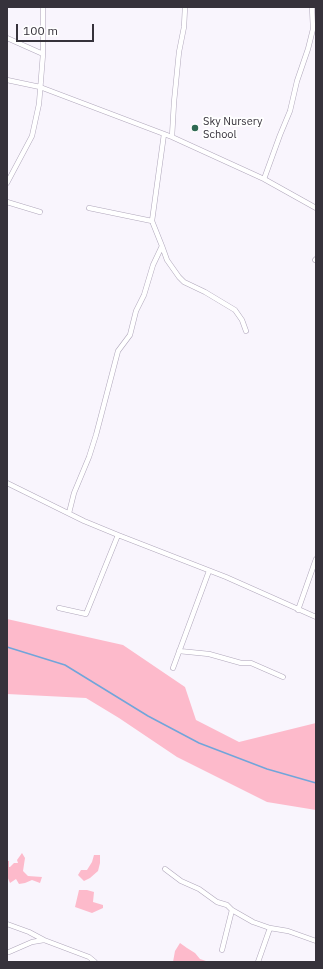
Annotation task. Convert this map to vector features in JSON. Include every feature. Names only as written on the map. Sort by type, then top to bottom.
[{"type":"street","points":[[7,183],[32,136],[39,104],[43,54],[43,7]]},
{"type":"street","points":[[172,137],[174,102],[179,52],[184,28],[185,7]]},
{"type":"street","points":[[264,179],[290,111],[297,80],[308,49],[312,34],[312,7]]},
{"type":"street","points":[[7,38],[43,54]]},
{"type":"street","points":[[7,80],[40,88],[172,137],[264,179],[316,208]]},
{"type":"street","points":[[164,134],[152,222],[167,260],[184,282],[205,292],[235,310],[242,320],[246,331]]},
{"type":"street","points":[[7,202],[40,212]]},
{"type":"street","points":[[89,208],[152,222]]},
{"type":"street","points":[[69,513],[74,493],[89,457],[96,435],[118,351],[130,335],[136,311],[144,295],[152,265],[162,246]]},
{"type":"street","points":[[7,483],[118,535],[226,577],[316,617]]},
{"type":"street","points":[[59,608],[86,614],[118,535]]},
{"type":"street","points":[[298,610],[316,559]]},
{"type":"street","points":[[174,668],[179,651],[210,571]]},
{"type":"street","points":[[179,651],[209,654],[241,663],[251,663],[283,677]]},
{"type":"street","points":[[165,869],[181,881],[199,889],[217,902],[227,905],[232,910],[253,922],[270,928],[288,931],[316,941]]},
{"type":"street","points":[[222,950],[232,910]]},
{"type":"street","points":[[7,924],[89,957],[95,962]]},
{"type":"street","points":[[258,962],[270,928]]},
{"type":"street","points":[[8,952],[38,940],[44,940]]},
{"type":"shaded area","points":[[7,619],[123,645],[185,687],[196,720],[239,742],[316,723],[316,810],[267,802],[177,757],[86,698],[7,694]]},
{"type":"shaded area","points":[[22,853],[25,858],[23,871],[28,876],[42,877],[40,883],[32,880],[19,884],[16,879],[10,883],[7,876],[7,861],[9,861],[9,867],[14,863],[18,863],[17,860]]},
{"type":"shaded area","points":[[94,855],[100,855],[98,871],[84,881],[78,875],[81,870],[87,870]]},
{"type":"shaded area","points":[[79,890],[94,892],[93,902],[103,905],[103,908],[92,913],[75,907]]},
{"type":"shaded area","points":[[180,943],[206,962],[173,962],[175,951]]},
{"type":"waterway","points":[[7,647],[65,665],[148,716],[199,743],[267,769],[316,783]]},
{"type":"place","name":"Sky Nursery School","points":[[195,128]]}]
